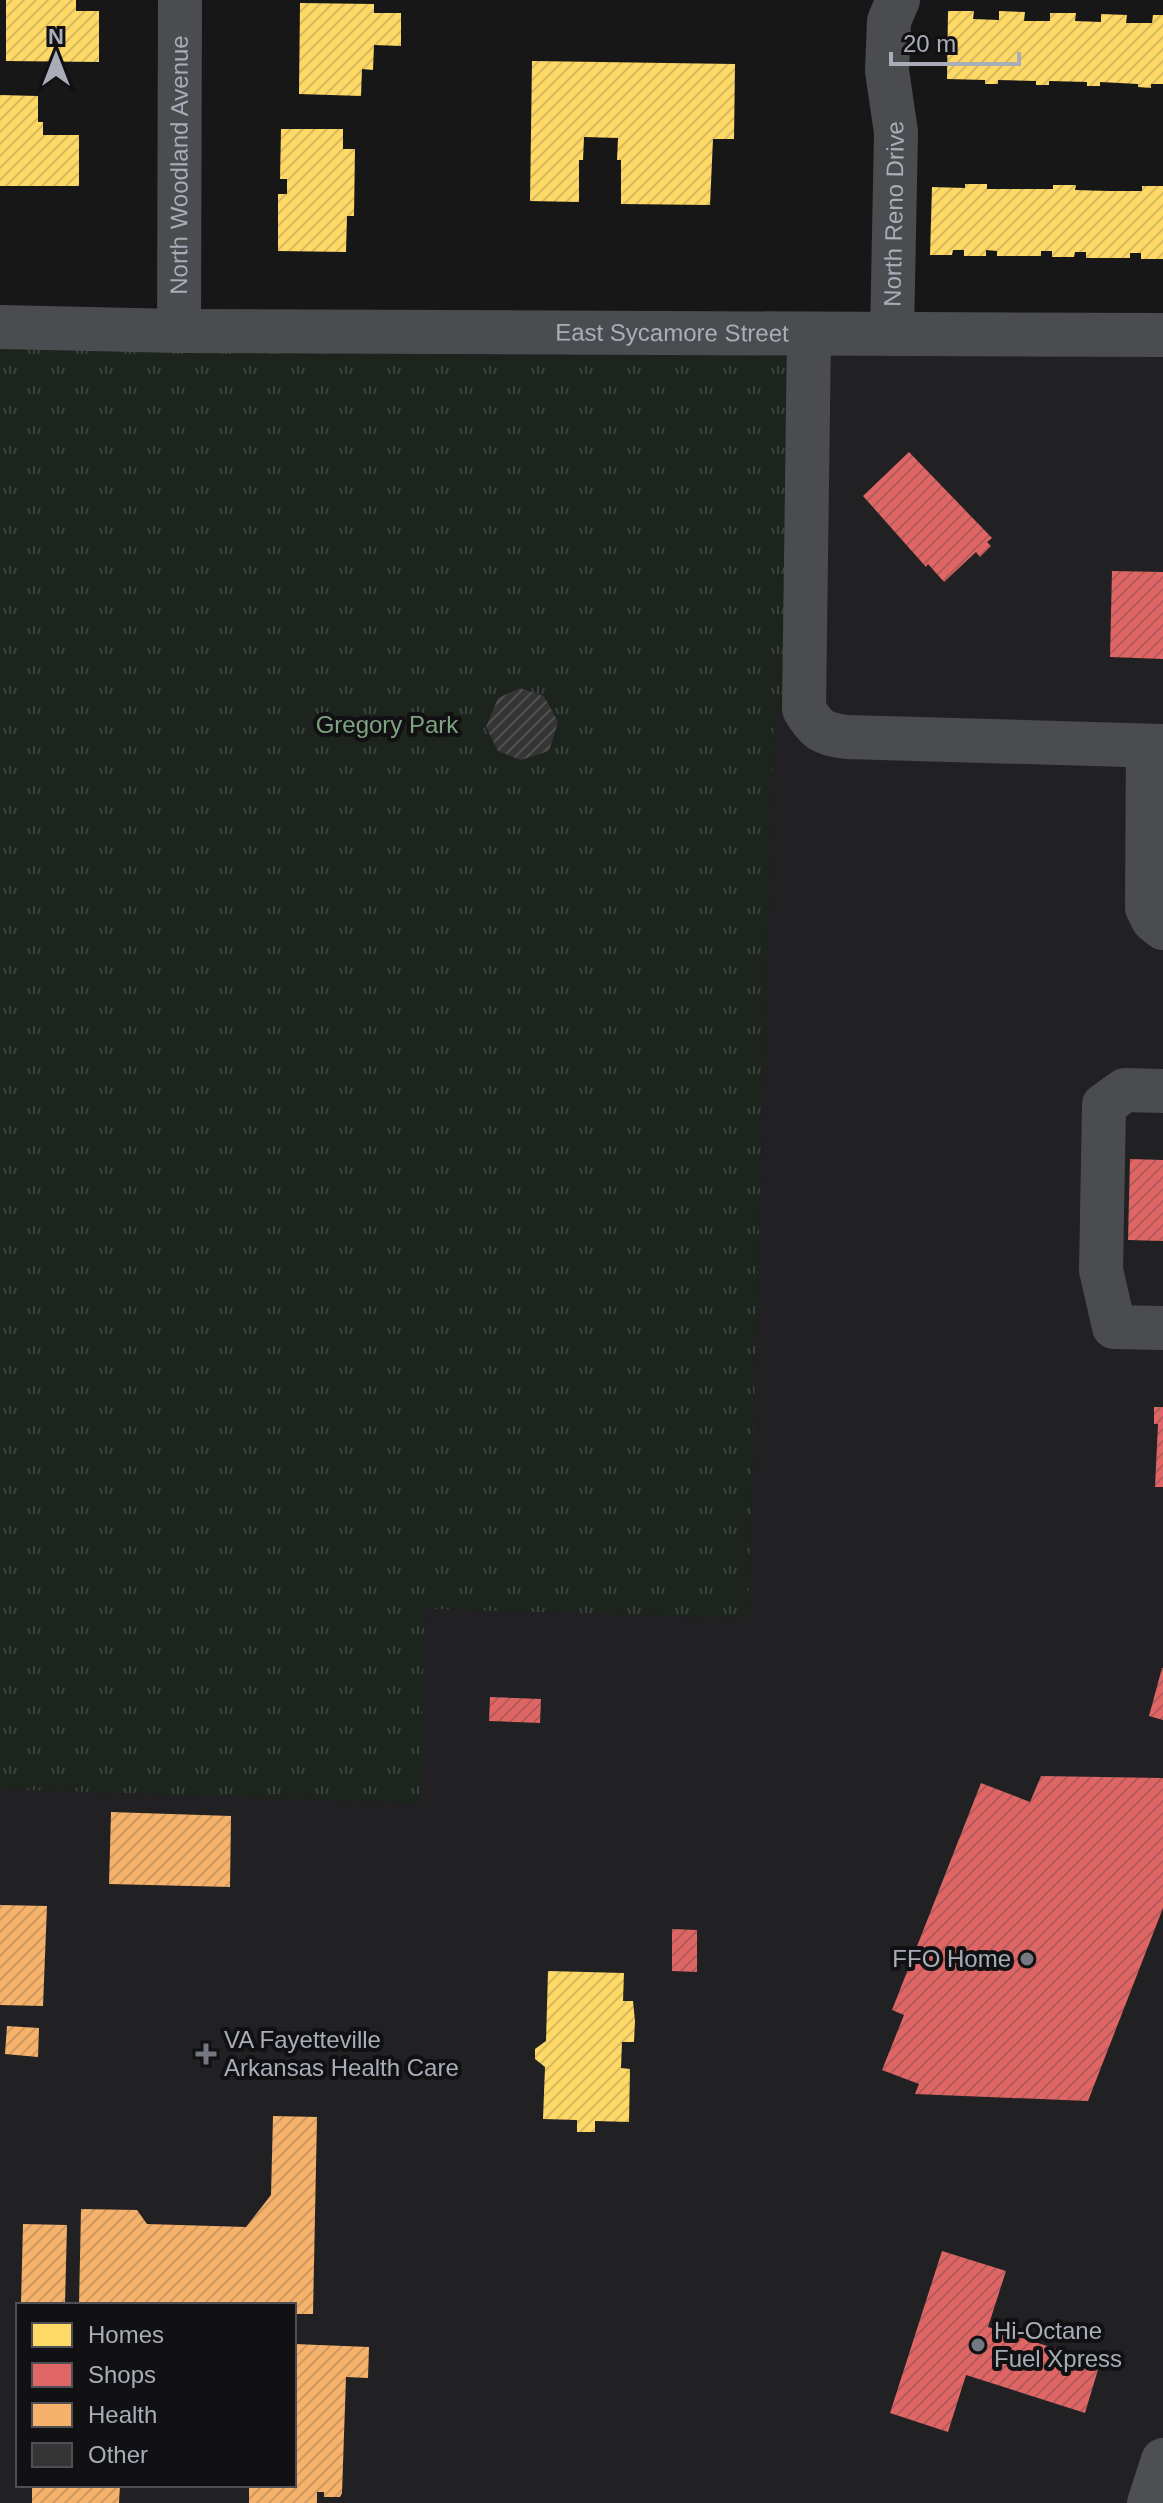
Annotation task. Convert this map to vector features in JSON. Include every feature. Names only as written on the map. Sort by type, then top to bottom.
[{"type":"main road","points":[[1149,2503],[1163,2460]]},
{"type":"street","name":"North Woodland Avenue","points":[[179,331],[180,0]]},
{"type":"street","name":"North Reno Drive","points":[[892,334],[896,132],[887,71],[889,21],[898,0]]},
{"type":"street","name":"East Sycamore Street","points":[[0,327],[179,331],[1163,335]]},
{"type":"street","points":[[809,334],[804,709],[810,720],[825,734],[846,737],[1155,746],[1147,908],[1153,920],[1163,928]]},
{"type":"street","points":[[1163,1091],[1125,1090],[1104,1105],[1101,1270],[1114,1327],[1163,1328]]},
{"type":"shaded area","points":[[809,334],[1163,335],[1163,2503],[0,2503],[0,1789],[419,1803],[425,1609],[748,1618],[774,710],[803,709]]},
{"type":"green space","name":"Gregory Park","points":[[0,327],[809,334],[804,709],[774,710],[748,1618],[425,1609],[420,1803],[0,1789]]},
{"type":"building: Homes","points":[[6,0],[76,0],[76,11],[99,11],[99,62],[6,61]]},
{"type":"building: Homes","points":[[300,3],[374,4],[374,13],[401,13],[401,46],[374,45],[373,70],[362,69],[361,96],[299,94]]},
{"type":"building: Homes","points":[[948,11],[974,11],[973,19],[999,20],[999,11],[1025,12],[1024,21],[1050,21],[1050,13],[1076,13],[1075,21],[1101,22],[1101,14],[1127,15],[1126,23],[1152,23],[1153,15],[1163,15],[1163,84],[1151,84],[1151,88],[1138,87],[1138,84],[1100,82],[1100,86],[1087,86],[1087,82],[1049,81],[1049,85],[1036,85],[1036,81],[998,80],[998,84],[985,84],[985,80],[947,79]]},
{"type":"building: Homes","points":[[532,61],[735,64],[734,139],[713,139],[710,205],[621,204],[618,138],[584,137],[583,160],[579,160],[579,202],[530,201]]},
{"type":"building: Homes","points":[[0,95],[38,96],[38,122],[43,122],[43,135],[79,135],[79,186],[0,186]]},
{"type":"building: Homes","points":[[281,129],[343,129],[343,149],[355,149],[354,216],[347,216],[346,252],[278,251],[278,194],[287,194],[287,179],[280,179]]},
{"type":"building: Homes","points":[[965,184],[987,184],[987,189],[1053,189],[1053,185],[1076,185],[1075,190],[1109,191],[1142,191],[1142,186],[1163,186],[1163,259],[1141,259],[1141,253],[1130,253],[1130,258],[1086,258],[1086,252],[1075,252],[1074,257],[1052,257],[1052,251],[1041,251],[1041,256],[997,256],[997,251],[986,250],[986,256],[964,256],[964,250],[953,250],[952,255],[930,255],[932,187],[965,188]]},
{"type":"building: Homes","points":[[548,1971],[624,1973],[623,2001],[633,2001],[635,2021],[634,2042],[622,2042],[621,2068],[630,2069],[629,2122],[595,2121],[595,2132],[577,2132],[577,2120],[543,2119],[545,2067],[535,2059],[535,2049],[546,2041]]},
{"type":"building: Shops","points":[[909,452],[992,538],[987,542],[991,546],[980,557],[976,552],[944,582],[928,564],[926,567],[863,496]]},
{"type":"building: Shops","points":[[1112,571],[1163,572],[1163,659],[1110,657]]},
{"type":"building: Shops","points":[[1130,1159],[1163,1160],[1163,1241],[1128,1240]]},
{"type":"building: Shops","points":[[1154,1407],[1163,1407],[1163,1487],[1155,1487],[1158,1424],[1154,1424]]},
{"type":"building: Shops","points":[[1163,1668],[1163,1720],[1149,1716]]},
{"type":"building: Shops","points":[[490,1697],[541,1699],[540,1723],[489,1721]]},
{"type":"building: Shops","name":"FFO Home","points":[[1041,1776],[1163,1778],[1163,1908],[1088,2101],[915,2094],[919,2084],[882,2070],[904,2015],[892,2010],[981,1783],[1030,1802]]},
{"type":"building: Shops","points":[[672,1929],[697,1930],[697,1972],[672,1971]]},
{"type":"building: Shops","name":"Hi-Octane Fuel Xpress","points":[[942,2251],[1006,2271],[988,2327],[1100,2363],[1085,2413],[966,2375],[948,2432],[890,2413]]},
{"type":"building: Health","points":[[111,1812],[231,1816],[230,1887],[109,1884]]},
{"type":"building: Health","points":[[0,1905],[47,1906],[43,2006],[0,2005]]},
{"type":"building: Health","points":[[7,2026],[39,2028],[38,2057],[5,2054]]},
{"type":"building: Health","points":[[273,2116],[317,2117],[313,2314],[296,2314],[296,2303],[79,2303],[81,2209],[137,2210],[147,2224],[246,2227],[271,2195]]},
{"type":"building: Health","points":[[23,2224],[67,2225],[65,2303],[21,2303]]},
{"type":"building: Health","points":[[296,2344],[369,2347],[368,2378],[346,2377],[340,2497],[324,2497],[324,2492],[317,2492],[317,2503],[249,2503],[249,2487],[296,2487]]},
{"type":"building: Health","points":[[32,2487],[120,2487],[119,2503],[32,2503]]},
{"type":"building: Other","points":[[520,688],[544,696],[558,722],[549,751],[521,760],[498,751],[486,727],[498,698]]},
{"type":"place","name":"FFO Home","points":[[1027,1959]]},
{"type":"place","name":"VA Fayetteville Arkansas Health Care","points":[[206,2054]]},
{"type":"place","name":"Hi-Octane Fuel Xpress","points":[[978,2345]]}]
